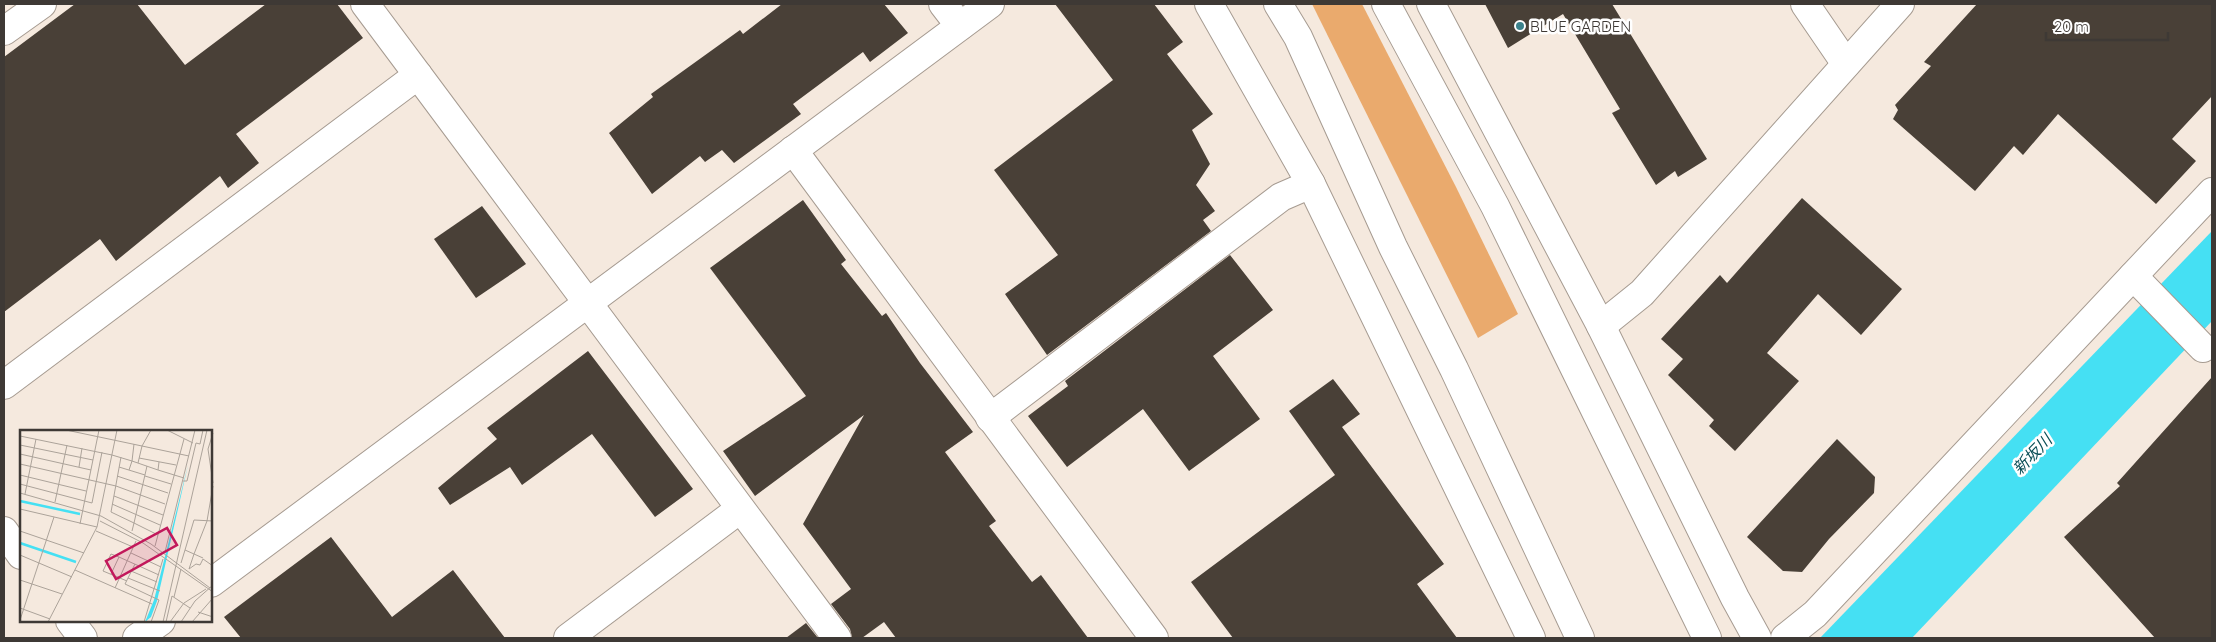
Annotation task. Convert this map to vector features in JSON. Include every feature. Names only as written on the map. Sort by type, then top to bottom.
[{"type":"street","points":[[4,31],[42,4]]},
{"type":"street","points":[[365,4],[836,638]]},
{"type":"street","points":[[943,4],[960,26]]},
{"type":"street","points":[[212,582],[990,4]]},
{"type":"street","points":[[1209,4],[1311,184],[1531,638]]},
{"type":"street","points":[[1278,4],[1298,37],[1393,247],[1454,369],[1580,638]]},
{"type":"street","points":[[1386,4],[1495,206],[1707,638]]},
{"type":"street","points":[[1431,4],[1601,326],[1757,638]]},
{"type":"street","points":[[1804,4],[1846,64]]},
{"type":"street","points":[[1601,326],[1642,293],[1900,4]]},
{"type":"street","points":[[4,386],[418,75]]},
{"type":"street","points":[[793,150],[1154,638]]},
{"type":"street","points":[[990,418],[1281,197],[1311,184]]},
{"type":"street","points":[[1785,638],[1814,614],[2212,192]]},
{"type":"street","points":[[2133,276],[2203,348]]},
{"type":"street","points":[[568,638],[740,510]]},
{"type":"street","points":[[4,531],[20,554]]},
{"type":"street","points":[[71,622],[83,638]]},
{"type":"street","points":[[137,638],[160,622]]},
{"type":"shaded area","points":[[1312,4],[1362,4],[1456,187],[1518,314],[1478,338]]},
{"type":"water","name":"新坂川","points":[[2212,231],[2212,321],[1912,638],[1820,638]]},
{"type":"building","points":[[75,4],[137,4],[185,65],[266,4],[337,4],[363,38],[236,134],[259,163],[228,188],[220,176],[116,261],[100,239],[4,312],[4,57]]},
{"type":"building","points":[[782,4],[884,4],[908,33],[870,62],[863,52],[793,104],[801,114],[734,163],[722,150],[705,162],[700,156],[652,194],[609,133],[653,97],[651,94],[740,30],[743,34]]},
{"type":"building","points":[[1055,4],[1154,4],[1183,42],[1167,54],[1213,114],[1192,130],[1210,164],[1196,185],[1215,211],[1203,220],[1211,231],[1047,355],[1005,294],[1058,255],[994,170],[1113,80]]},
{"type":"building","points":[[1485,4],[1612,4],[1707,159],[1678,177],[1675,171],[1656,185],[1612,113],[1620,109],[1563,14],[1508,48]]},
{"type":"building","points":[[1977,4],[2212,4],[2212,96],[2172,139],[2196,161],[2156,204],[2058,114],[2023,155],[2014,146],[1975,191],[1893,119],[1898,110],[1895,105],[1931,66],[1924,62]]},
{"type":"building","points":[[1802,198],[1902,289],[1861,335],[1818,294],[1767,353],[1799,381],[1735,451],[1709,426],[1714,420],[1668,375],[1683,359],[1661,339],[1720,275],[1727,283]]},
{"type":"building","points":[[803,200],[846,260],[841,264],[882,316],[886,313],[920,363],[973,432],[945,452],[996,521],[989,526],[1032,582],[1041,575],[1088,638],[896,638],[884,622],[862,638],[852,638],[850,629],[831,604],[851,589],[803,524],[864,415],[755,496],[723,451],[806,396],[710,268]]},
{"type":"building","points":[[482,206],[526,264],[476,298],[434,239]]},
{"type":"building","points":[[1230,255],[1273,310],[1213,356],[1260,419],[1189,471],[1143,409],[1067,467],[1028,416],[1068,386],[1065,381]]},
{"type":"building","points":[[588,351],[693,489],[655,517],[592,434],[522,485],[510,467],[450,505],[438,488],[497,439],[487,428]]},
{"type":"building","points":[[2212,377],[2212,638],[2155,638],[2064,537],[2120,486],[2117,483]]},
{"type":"building","points":[[1333,379],[1360,414],[1342,427],[1444,564],[1417,584],[1457,638],[1233,638],[1191,582],[1335,475],[1289,411]]},
{"type":"building","points":[[1837,439],[1875,477],[1874,493],[1829,539],[1802,572],[1783,571],[1747,537]]},
{"type":"building","points":[[331,537],[392,617],[453,570],[505,638],[241,638],[224,617]]},
{"type":"building","points":[[806,623],[818,638],[786,638]]},
{"type":"place","name":"BLUE GARDEN","points":[[1520,26]]}]
